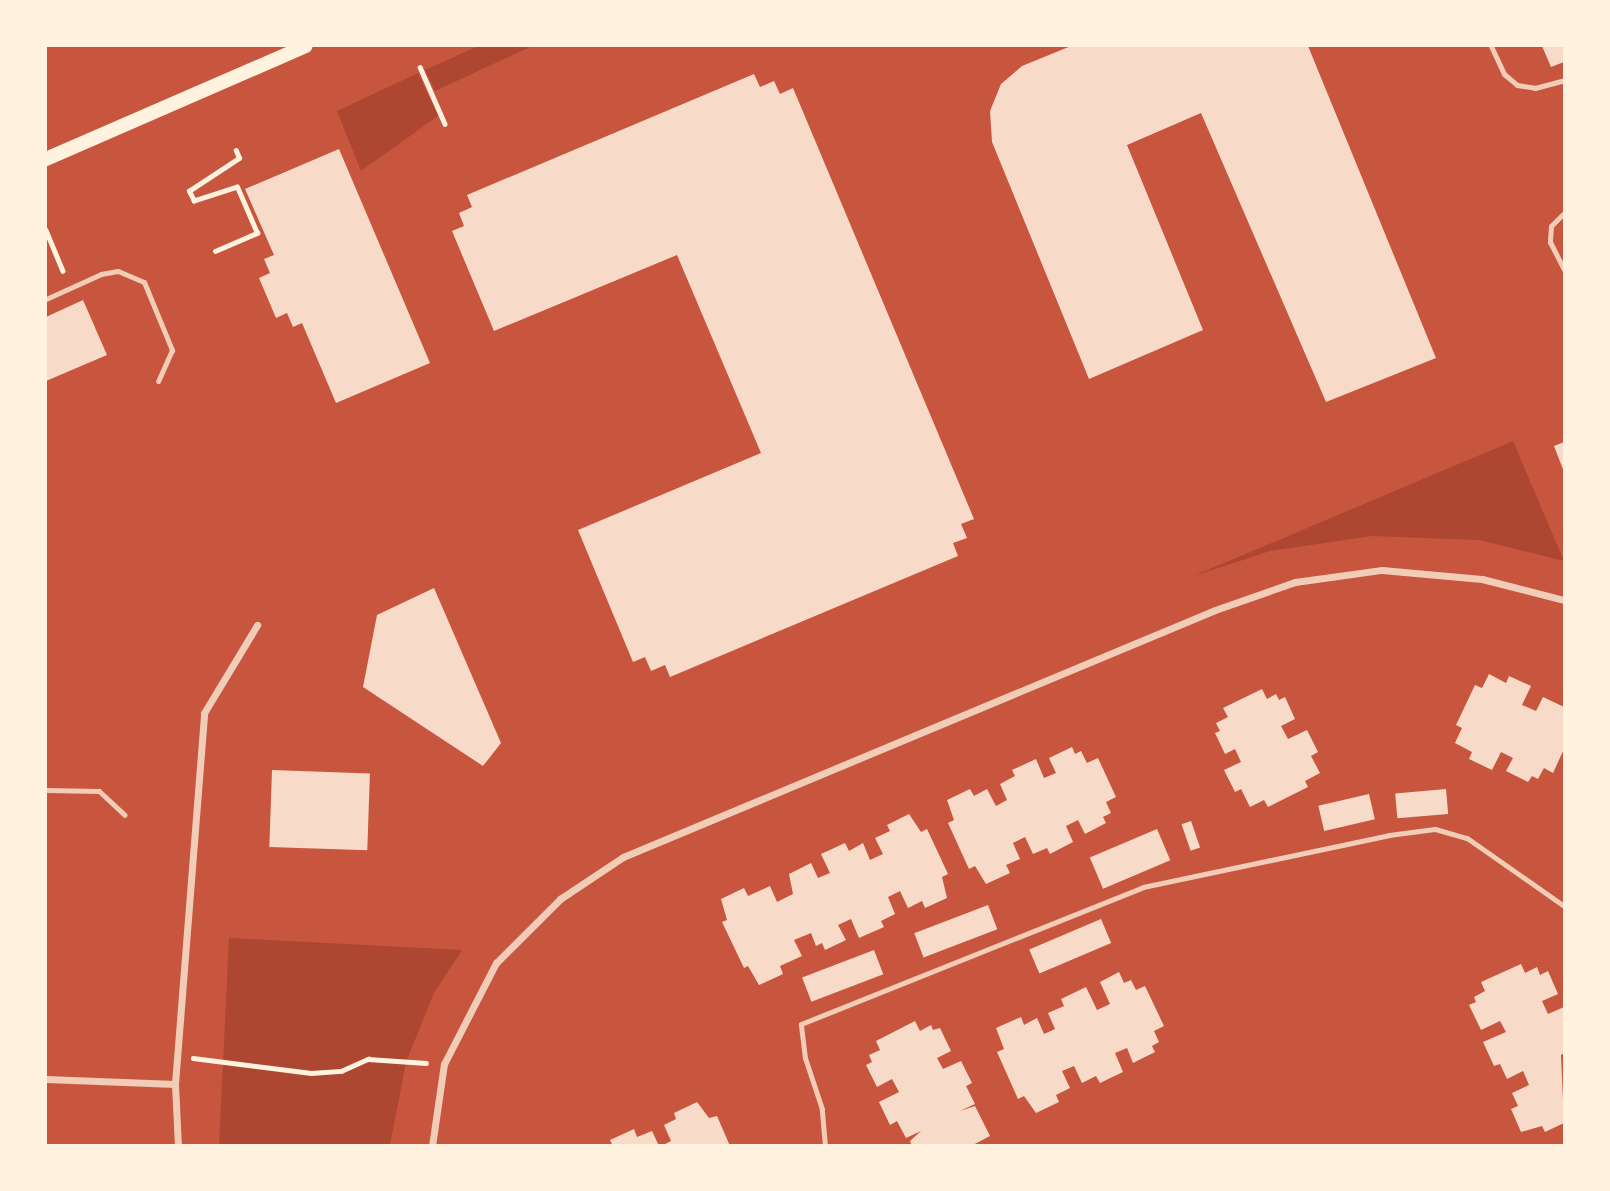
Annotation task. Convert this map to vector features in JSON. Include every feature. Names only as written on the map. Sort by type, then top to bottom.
[{"type":"main road","points":[[46,159],[306,46]]},
{"type":"street","points":[[432,1146],[444,1064],[496,963],[560,899],[623,857],[1202,615],[1296,582],[1382,570],[1482,579],[1564,600]]},
{"type":"street","points":[[178,1146],[175,1084],[204,713],[257,625]]},
{"type":"street","points":[[46,1079],[175,1084]]},
{"type":"lane","points":[[1491,46],[1504,74],[1517,85],[1535,88],[1564,80]]},
{"type":"lane","points":[[1564,213],[1551,226],[1550,242],[1564,270]]},
{"type":"lane","points":[[46,299],[118,271],[144,282],[172,350],[159,381]]},
{"type":"lane","points":[[46,790],[99,791],[125,815]]},
{"type":"lane","points":[[825,1146],[822,1109],[805,1058],[801,1024],[1143,887],[1243,863],[1435,829],[1467,838],[1564,906]]},
{"type":"path","points":[[420,67],[445,124]]},
{"type":"path","points":[[215,251],[257,233],[237,187],[194,201],[189,191],[239,158],[236,151]]},
{"type":"path","points":[[46,230],[70,288]]},
{"type":"path","points":[[178,1055],[311,1073],[341,1071],[369,1059],[444,1064]]},
{"type":"shaded area","points":[[478,46],[532,46],[435,91],[425,70]]},
{"type":"shaded area","points":[[418,73],[438,116],[361,171],[337,111]]},
{"type":"shaded area","points":[[1513,441],[1564,561],[1479,540],[1372,536],[1270,551],[1191,577]]},
{"type":"shaded area","points":[[229,938],[462,950],[434,993],[406,1062],[390,1145],[219,1146]]},
{"type":"building","points":[[1071,46],[1308,46],[1436,358],[1326,402],[1201,113],[1127,145],[1203,330],[1089,379],[992,142],[990,111],[1001,84],[1022,66]]},
{"type":"building","points":[[1542,46],[1564,46],[1564,62],[1551,67]]},
{"type":"building","points":[[754,74],[760,87],[774,81],[780,94],[793,88],[974,519],[961,524],[967,538],[953,543],[958,556],[670,677],[665,665],[651,671],[645,657],[633,662],[578,530],[761,453],[677,255],[494,331],[452,231],[464,226],[459,213],[472,207],[467,195]]},
{"type":"building","points":[[339,149],[430,363],[336,403],[302,323],[293,327],[287,313],[276,318],[259,278],[270,273],[264,259],[274,255],[245,189]]},
{"type":"building","points":[[83,300],[107,355],[46,381],[46,317]]},
{"type":"building","points":[[1564,442],[1564,472],[1554,446]]},
{"type":"building","points":[[434,588],[501,743],[483,766],[363,687],[377,615]]},
{"type":"building","points":[[1489,674],[1506,683],[1509,676],[1531,686],[1522,705],[1536,711],[1543,697],[1564,707],[1564,749],[1553,773],[1544,768],[1538,779],[1532,776],[1528,782],[1506,771],[1513,758],[1501,752],[1492,770],[1469,759],[1472,752],[1455,743],[1462,728],[1456,725],[1475,685],[1482,688]]},
{"type":"building","points":[[1262,689],[1267,699],[1276,694],[1279,700],[1285,697],[1295,719],[1281,726],[1288,739],[1307,730],[1318,752],[1311,756],[1320,773],[1305,781],[1308,787],[1268,807],[1264,800],[1250,807],[1241,789],[1235,792],[1224,770],[1241,762],[1235,749],[1225,754],[1215,733],[1220,731],[1216,723],[1228,717],[1223,708]]},
{"type":"building","points":[[1072,747],[1075,754],[1081,751],[1087,763],[1098,758],[1116,797],[1106,802],[1111,813],[1103,817],[1106,823],[1085,834],[1078,820],[1066,826],[1073,842],[1050,854],[1047,848],[1033,854],[1025,837],[1013,843],[1020,859],[1006,865],[1010,873],[986,884],[975,866],[969,869],[948,823],[954,820],[947,800],[970,789],[974,796],[987,789],[996,806],[1007,800],[1000,784],[1015,776],[1012,770],[1036,759],[1044,778],[1056,773],[1049,758]]},
{"type":"building","points":[[272,770],[370,773],[367,850],[269,847]]},
{"type":"building","points":[[1446,789],[1448,814],[1397,818],[1395,793]]},
{"type":"building","points":[[1369,794],[1375,819],[1324,831],[1318,806]]},
{"type":"building","points":[[909,814],[921,832],[927,829],[948,874],[942,877],[947,898],[925,908],[922,901],[908,908],[900,891],[888,897],[895,914],[881,921],[884,927],[859,938],[851,919],[838,925],[846,940],[825,950],[822,943],[816,946],[811,933],[794,940],[802,956],[780,966],[783,974],[759,985],[748,966],[744,968],[722,922],[727,920],[721,899],[744,888],[748,896],[770,886],[777,902],[793,894],[789,874],[811,863],[818,878],[830,873],[821,854],[845,843],[849,851],[863,843],[870,860],[883,854],[875,838],[890,831],[887,825]]},
{"type":"building","points":[[1191,821],[1200,847],[1191,851],[1182,824]]},
{"type":"building","points":[[1157,829],[1170,860],[1103,889],[1090,858]]},
{"type":"building","points":[[988,905],[997,929],[924,958],[914,933]]},
{"type":"building","points":[[1101,919],[1111,943],[1039,973],[1029,949]]},
{"type":"building","points":[[874,950],[883,974],[811,1002],[802,978]]},
{"type":"building","points":[[1521,964],[1525,973],[1537,967],[1540,975],[1548,971],[1558,994],[1542,1001],[1548,1014],[1564,1007],[1564,1053],[1561,1055],[1564,1123],[1545,1132],[1542,1126],[1521,1132],[1511,1109],[1518,1106],[1512,1093],[1529,1085],[1523,1071],[1507,1079],[1500,1064],[1494,1066],[1483,1042],[1506,1032],[1500,1021],[1481,1030],[1469,1005],[1476,1002],[1474,997],[1485,991],[1481,982]]},
{"type":"building","points":[[1119,972],[1124,983],[1131,980],[1136,990],[1145,986],[1164,1026],[1154,1031],[1159,1042],[1152,1046],[1155,1052],[1133,1063],[1127,1048],[1115,1053],[1123,1072],[1100,1083],[1096,1076],[1082,1083],[1074,1066],[1062,1071],[1070,1088],[1056,1095],[1059,1102],[1036,1113],[1024,1096],[1018,1099],[997,1052],[1004,1049],[996,1028],[1021,1017],[1024,1025],[1037,1018],[1044,1034],[1055,1029],[1048,1013],[1064,1006],[1061,999],[1086,987],[1097,1010],[1110,1004],[1100,982]]},
{"type":"building","points":[[915,1021],[920,1031],[931,1025],[933,1030],[940,1028],[951,1051],[937,1058],[943,1069],[961,1061],[972,1083],[966,1086],[975,1104],[960,1111],[975,1106],[990,1136],[971,1146],[912,1146],[910,1141],[921,1131],[906,1138],[897,1121],[890,1125],[879,1102],[899,1092],[892,1079],[877,1087],[866,1065],[872,1062],[869,1055],[880,1050],[876,1041]]},
{"type":"building","points":[[697,1102],[709,1118],[717,1116],[730,1146],[661,1146],[671,1141],[664,1125],[676,1119],[674,1113]]},
{"type":"building","points":[[634,1129],[637,1137],[652,1131],[659,1146],[613,1146],[610,1140]]}]
